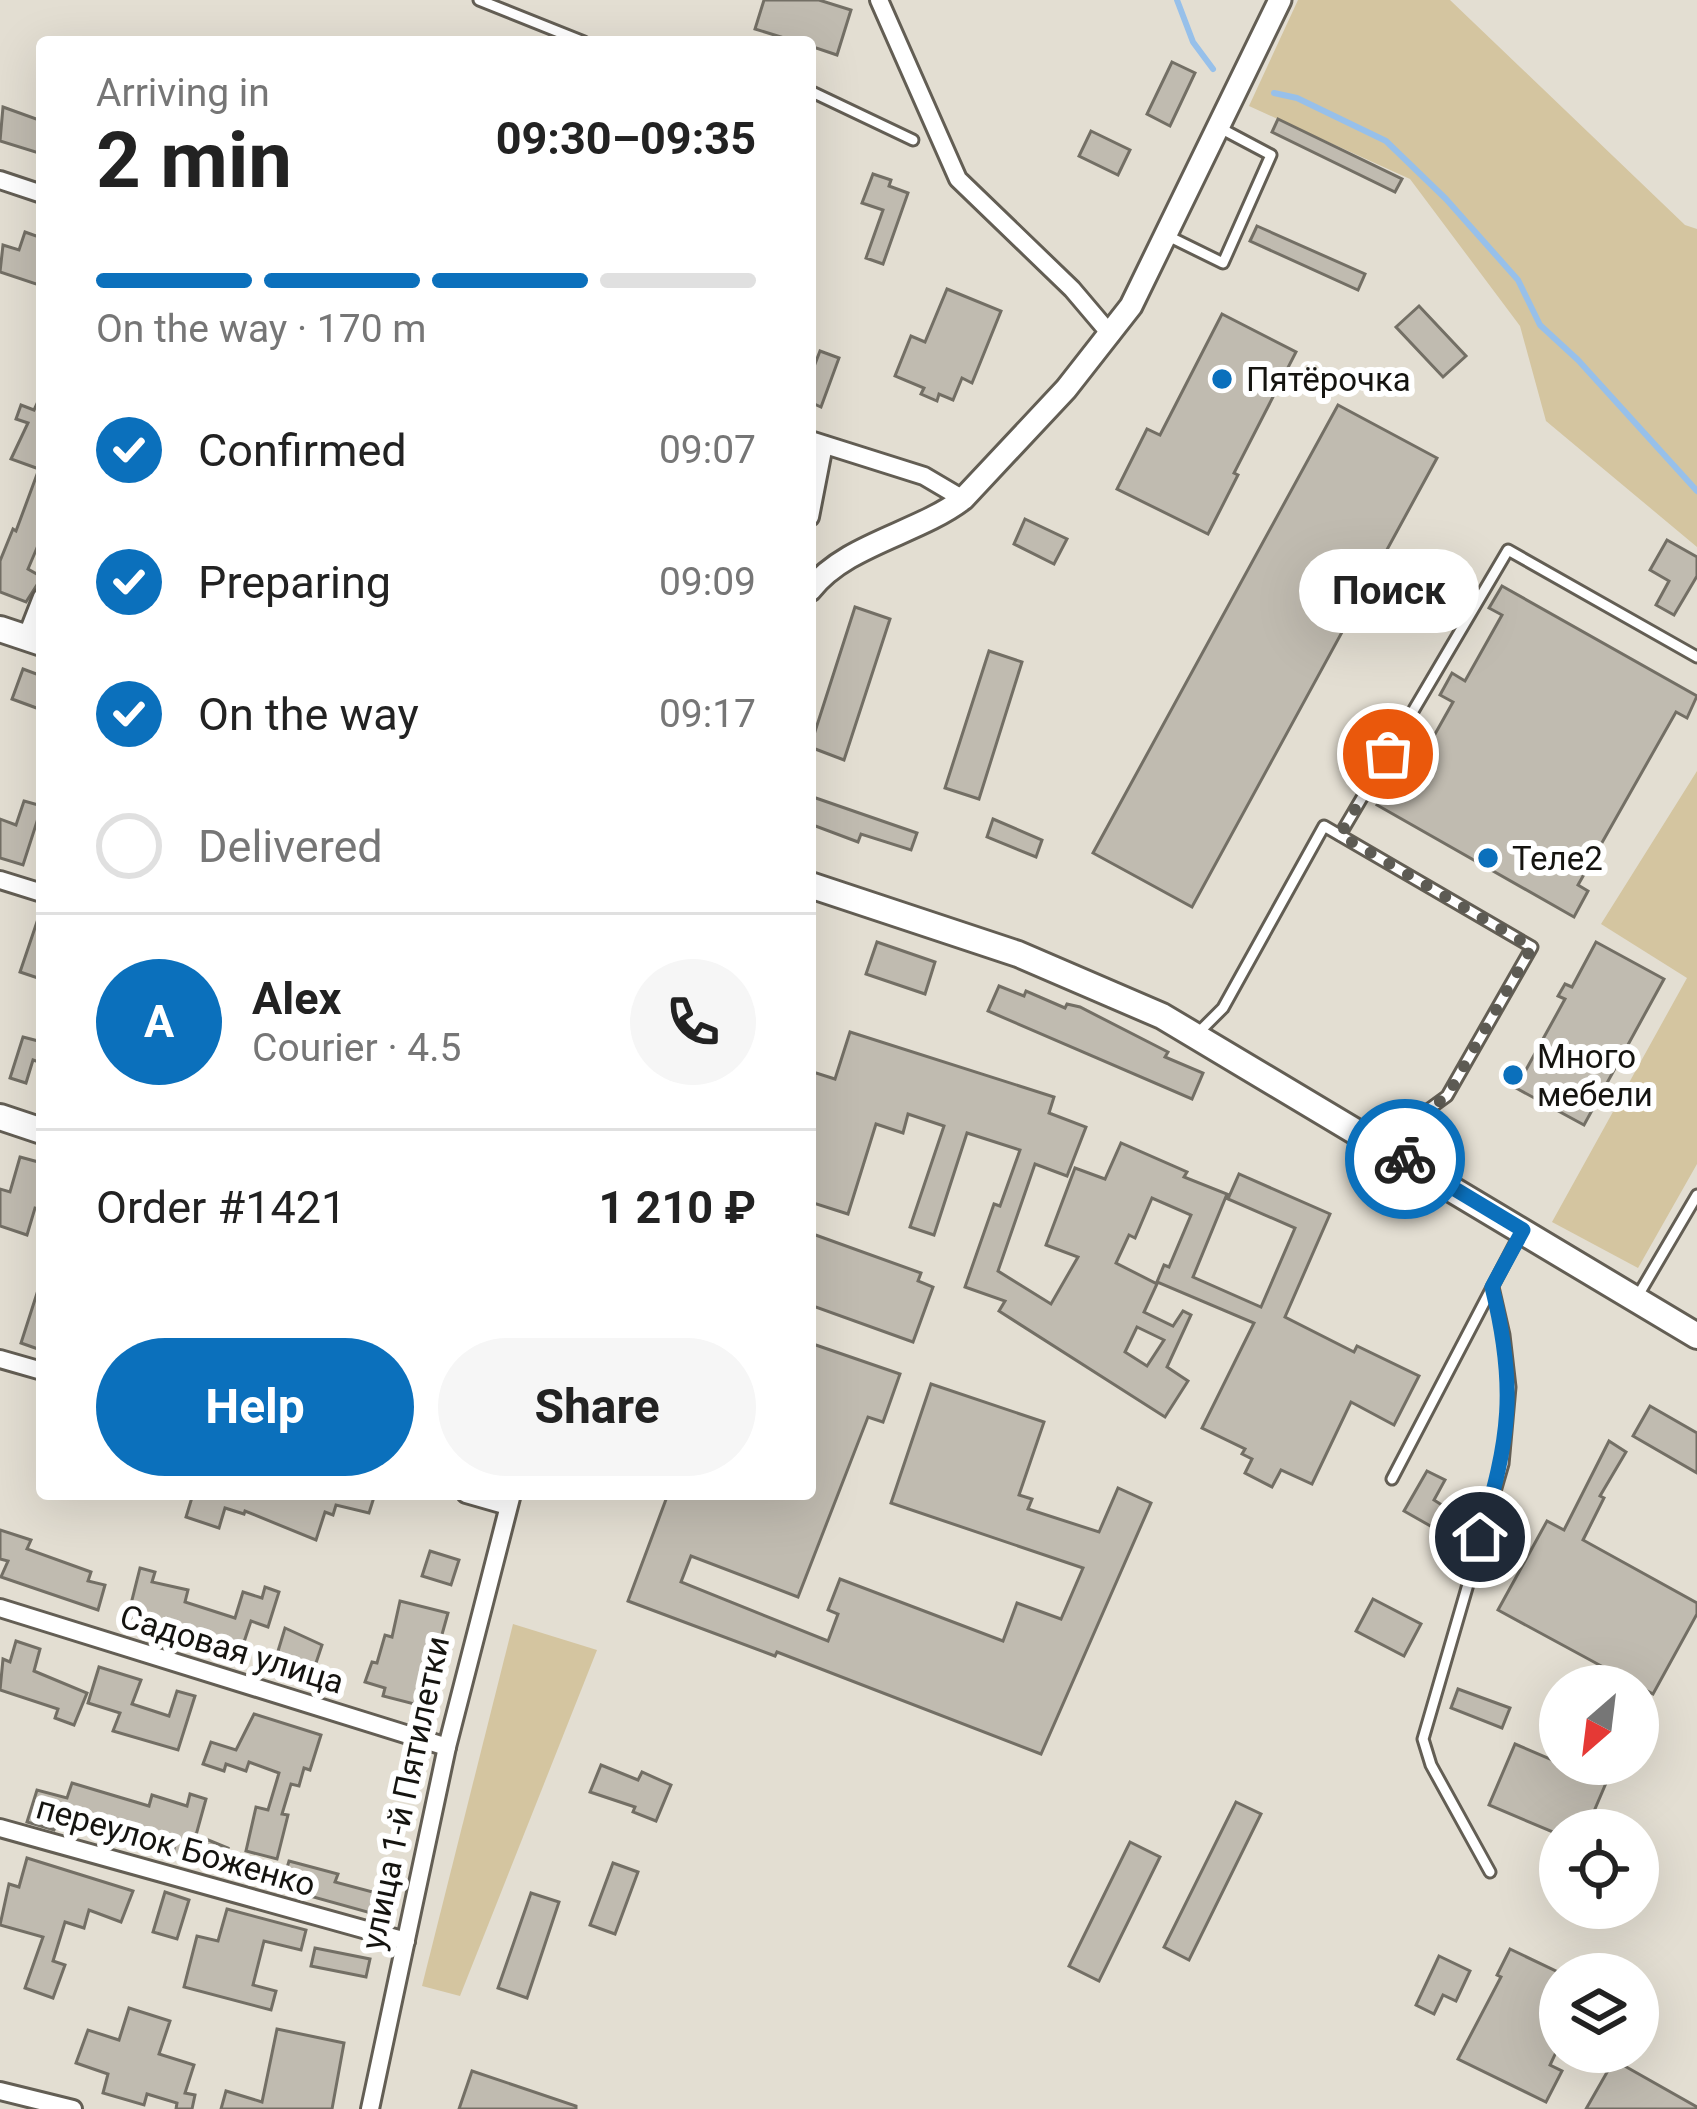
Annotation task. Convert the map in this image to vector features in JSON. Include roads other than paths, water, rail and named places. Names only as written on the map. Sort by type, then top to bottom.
[{"type":"main road","points":[[0,628],[34,640]]},
{"type":"main road","points":[[816,887],[1070,974],[1196,1035],[1697,1336]]},
{"type":"main road","points":[[0,1117],[36,1129]]},
{"type":"street","points":[[879,0],[958,179],[1072,289],[1111,335]]},
{"type":"street","points":[[816,584],[855,555],[919,526],[962,499],[1111,335],[1168,236],[1280,0]]},
{"type":"street","points":[[0,180],[36,192]]},
{"type":"street","points":[[817,442],[923,476],[962,499]]},
{"type":"street","points":[[0,880],[36,891]]},
{"type":"street","points":[[0,1359],[36,1369]]},
{"type":"street","name":"улица 1-й Пятилетки","points":[[370,2109],[447,1748],[510,1500]]},
{"type":"street","name":"Садовая улица","points":[[0,1608],[447,1748]]},
{"type":"street","name":"переулок Боженко","points":[[0,1828],[406,1941]]},
{"type":"street","points":[[0,2091],[73,2109]]},
{"type":"lane","points":[[479,0],[569,36]]},
{"type":"lane","points":[[816,94],[913,140]]},
{"type":"lane","points":[[1168,236],[1223,263],[1271,155],[1220,128]]},
{"type":"lane","points":[[1340,835],[1508,550],[1697,657]]},
{"type":"lane","points":[[1196,1035],[1223,1008],[1324,826],[1532,947],[1447,1096],[1421,1115],[1398,1155]]},
{"type":"lane","points":[[1636,1299],[1697,1195]]},
{"type":"lane","points":[[1392,1479],[1523,1230]]},
{"type":"lane","points":[[1490,1872],[1431,1765],[1423,1739],[1503,1464],[1510,1387],[1492,1287]]},
{"type":"waterway","points":[[1177,0],[1193,42],[1213,69]]},
{"type":"waterway","points":[[1274,93],[1297,98],[1386,141],[1518,280],[1540,325],[1697,491]]},
{"type":"place","name":"Пятёрочка","points":[[1222,379]]},
{"type":"place","name":"Поиск","points":[[1388,754]]},
{"type":"place","name":"Теле2","points":[[1488,858]]},
{"type":"place","name":"Много мебели","points":[[1513,1075]]}]
